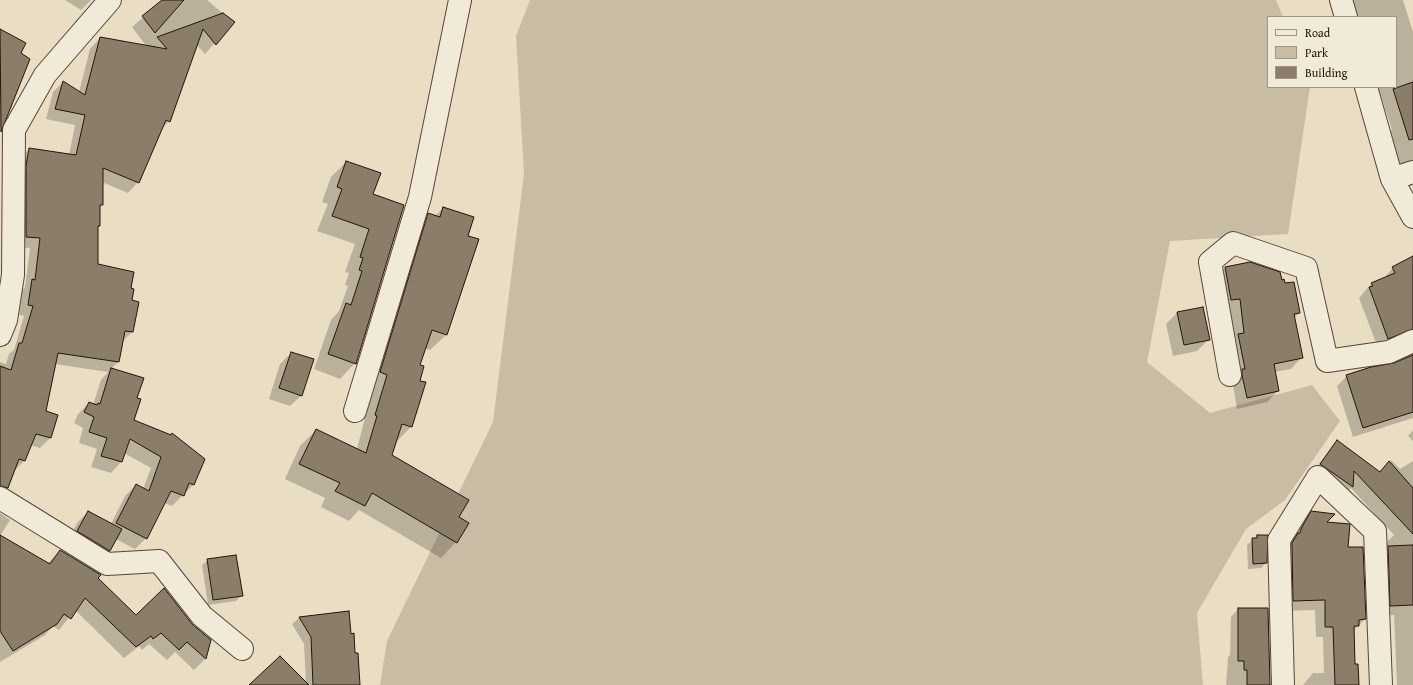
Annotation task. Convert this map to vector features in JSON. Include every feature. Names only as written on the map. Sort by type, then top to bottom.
[{"type":"street","points":[[0,335],[6,320],[13,275],[14,130],[45,75],[110,0]]},
{"type":"street","points":[[355,411],[420,197],[460,0]]},
{"type":"street","points":[[1341,0],[1346,16]]},
{"type":"street","points":[[1366,88],[1392,179],[1413,217]]},
{"type":"street","points":[[1392,179],[1413,172]]},
{"type":"street","points":[[1230,375],[1210,262],[1233,244],[1306,268],[1326,361],[1389,352],[1413,341]]},
{"type":"street","points":[[1283,685],[1279,540],[1318,477],[1375,531],[1381,685]]},
{"type":"street","points":[[0,498],[107,564],[159,561],[202,616],[242,649]]},
{"type":"green space","points":[[530,0],[1276,0],[1283,16],[1267,16],[1267,88],[1310,88],[1288,234],[1170,241],[1147,362],[1210,413],[1312,385],[1340,421],[1285,500],[1246,529],[1197,613],[1203,685],[380,685],[387,641],[493,422],[524,174],[516,36]]},
{"type":"building","points":[[162,0],[184,0],[155,33],[142,16]]},
{"type":"building","points":[[223,13],[235,22],[216,45],[203,29],[170,122],[166,120],[139,183],[103,168],[103,205],[100,205],[100,226],[98,226],[98,264],[134,272],[131,288],[134,289],[132,300],[139,302],[133,332],[125,331],[119,362],[58,353],[46,411],[58,415],[51,438],[36,434],[25,461],[19,459],[8,488],[0,486],[0,366],[11,370],[19,343],[22,343],[33,306],[28,305],[32,279],[35,280],[40,238],[26,237],[26,166],[29,148],[76,155],[85,115],[55,109],[63,81],[85,95],[100,37],[167,49],[157,37]]},
{"type":"building","points":[[0,29],[26,43],[21,53],[30,59],[1,132]]},
{"type":"building","points":[[1413,82],[1413,139],[1409,140],[1393,89]]},
{"type":"building","points":[[346,161],[381,173],[373,194],[404,205],[356,364],[328,354],[346,303],[351,305],[362,271],[359,270],[363,258],[360,257],[369,229],[332,216],[342,189],[337,187]]},
{"type":"building","points":[[443,207],[474,217],[468,236],[479,239],[447,335],[432,330],[420,365],[424,366],[420,381],[426,382],[412,427],[402,424],[392,455],[469,500],[459,517],[469,523],[457,543],[372,493],[365,506],[335,491],[340,483],[299,464],[316,429],[366,453],[387,375],[380,372],[428,213],[440,217]]},
{"type":"building","points":[[1413,256],[1413,329],[1388,339],[1369,287],[1373,286],[1371,283],[1395,273],[1392,267]]},
{"type":"building","points":[[1250,262],[1280,272],[1282,280],[1284,279],[1285,283],[1294,282],[1300,313],[1294,314],[1303,358],[1274,364],[1279,391],[1247,398],[1242,375],[1242,369],[1245,369],[1238,334],[1244,333],[1240,299],[1231,300],[1225,267]]},
{"type":"building","points":[[1203,307],[1210,340],[1184,345],[1177,312]]},
{"type":"building","points":[[291,352],[314,359],[302,396],[279,388]]},
{"type":"building","points":[[1413,355],[1413,412],[1363,428],[1346,375],[1371,367],[1394,363]]},
{"type":"building","points":[[111,368],[144,378],[137,398],[141,399],[134,420],[171,435],[172,433],[205,459],[194,485],[189,483],[184,496],[171,491],[147,539],[116,523],[136,484],[149,491],[161,457],[130,439],[122,462],[101,456],[107,438],[89,432],[94,417],[84,412],[89,402],[97,405],[98,403],[100,404]]},
{"type":"building","points":[[1337,440],[1380,472],[1389,461],[1413,488],[1413,534],[1354,471],[1353,487],[1320,464]]},
{"type":"building","points":[[88,511],[122,529],[110,551],[77,531]]},
{"type":"building","points":[[1311,511],[1335,514],[1327,522],[1350,524],[1348,547],[1363,547],[1366,619],[1359,620],[1359,626],[1354,626],[1355,664],[1358,664],[1359,685],[1335,685],[1333,627],[1325,627],[1325,600],[1293,601],[1292,543],[1298,533],[1300,533]]},
{"type":"building","points":[[0,535],[50,564],[60,550],[101,575],[98,578],[136,615],[164,588],[192,624],[211,640],[206,659],[187,642],[179,650],[161,633],[153,639],[151,636],[136,647],[85,598],[71,619],[64,614],[57,624],[13,651],[0,631]]},
{"type":"building","points":[[1257,535],[1268,535],[1267,563],[1253,564],[1252,538],[1257,538]]},
{"type":"building","points":[[1413,545],[1413,605],[1390,606],[1388,546]]},
{"type":"building","points":[[236,555],[243,596],[213,600],[207,559]]},
{"type":"building","points":[[1238,608],[1268,608],[1270,685],[1247,685],[1247,670],[1244,670],[1244,661],[1238,661]]},
{"type":"building","points":[[349,611],[351,634],[354,633],[355,653],[358,653],[360,685],[313,685],[311,637],[299,617]]},
{"type":"building","points":[[280,656],[309,685],[249,685]]}]
